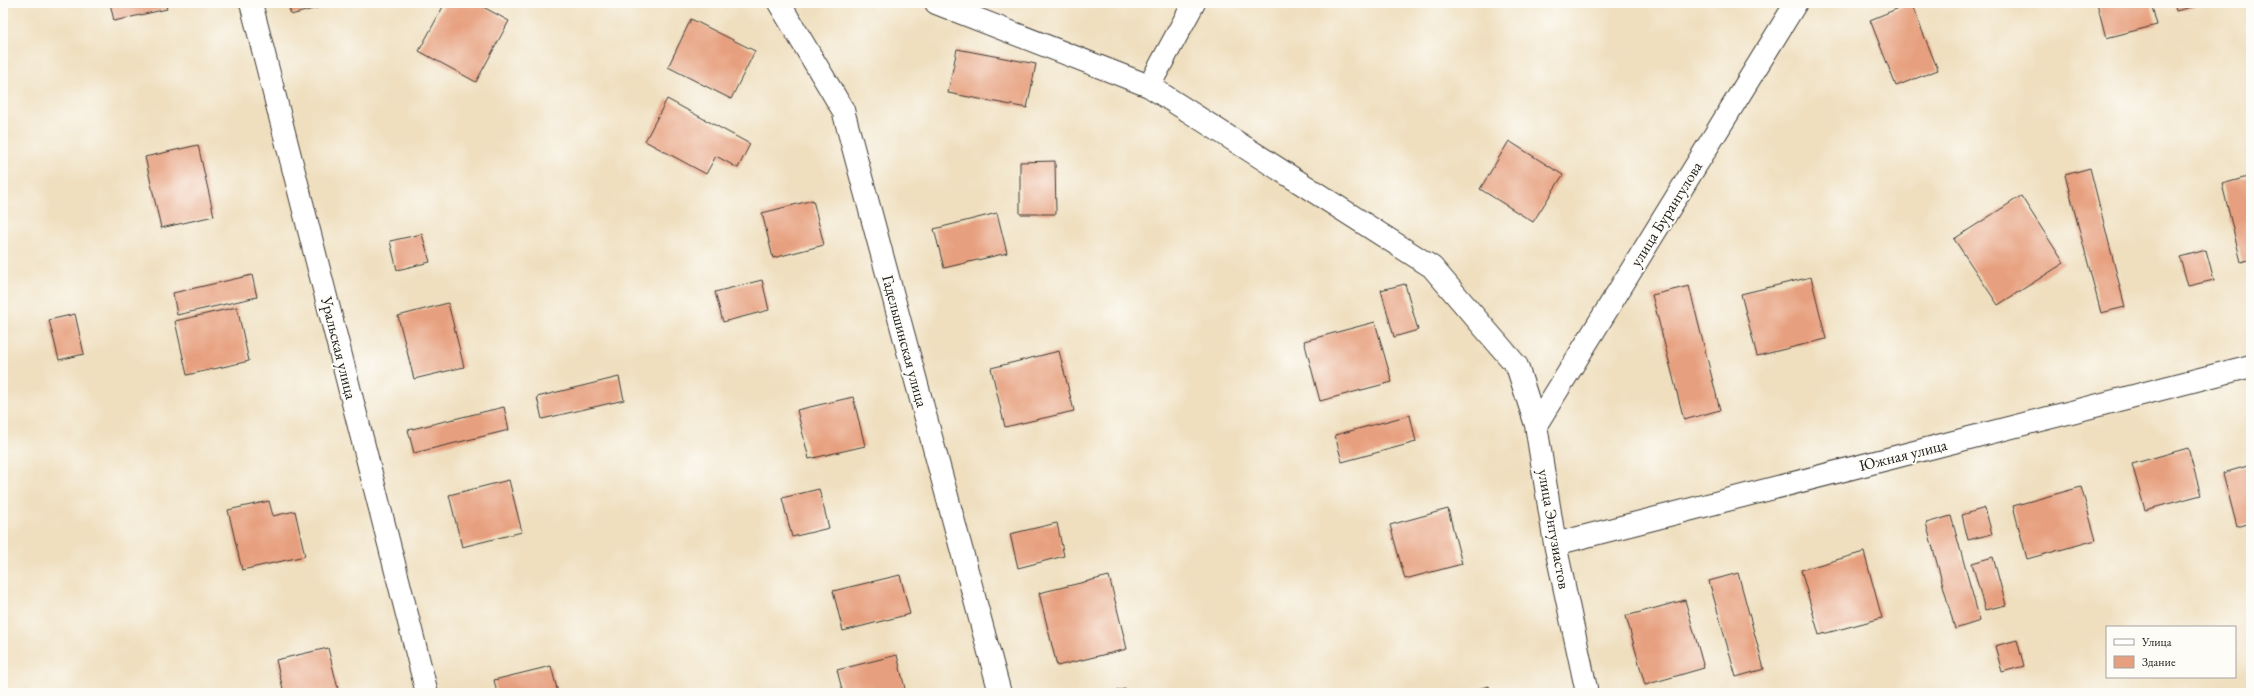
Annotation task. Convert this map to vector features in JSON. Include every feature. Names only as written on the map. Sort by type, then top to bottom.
[{"type":"street","name":"Уральская улица","points":[[251,3],[427,693]]},
{"type":"street","name":"Гадельшинская улица","points":[[779,3],[843,110],[1000,693]]},
{"type":"street","points":[[936,3],[1149,86],[1194,3]]},
{"type":"street","name":"улица Бурангулова","points":[[1536,425],[1796,3]]},
{"type":"street","name":"улица Энтузиастов","points":[[1149,86],[1432,267],[1517,366],[1536,425],[1555,544],[1587,693]]},
{"type":"street","name":"Южная улица","points":[[1555,544],[2251,366]]},
{"type":"building","points":[[110,3],[165,3],[167,9],[114,21]]},
{"type":"building","points":[[288,3],[328,3],[328,5],[291,15]]},
{"type":"building","points":[[445,3],[476,3],[509,21],[476,82],[419,51]]},
{"type":"building","points":[[1911,3],[1938,70],[1896,86],[1870,20]]},
{"type":"building","points":[[2097,3],[2151,3],[2157,25],[2106,38]]},
{"type":"building","points":[[2174,3],[2195,3],[2196,6],[2176,11]]},
{"type":"building","points":[[691,19],[755,51],[731,99],[668,67]]},
{"type":"building","points":[[957,49],[1036,64],[1027,108],[948,93]]},
{"type":"building","points":[[667,99],[750,144],[738,168],[716,156],[706,174],[645,141]]},
{"type":"building","points":[[1509,141],[1563,175],[1533,222],[1480,189]]},
{"type":"building","points":[[198,145],[214,216],[161,228],[145,157]]},
{"type":"building","points":[[1055,161],[1056,214],[1020,214],[1020,162]]},
{"type":"building","points":[[2090,168],[2125,307],[2101,313],[2065,175]]},
{"type":"building","points":[[2251,176],[2251,259],[2241,262],[2222,184]]},
{"type":"building","points":[[2021,196],[2064,263],[1998,305],[1954,239]]},
{"type":"building","points":[[813,200],[824,245],[773,258],[762,213]]},
{"type":"building","points":[[997,213],[1007,253],[944,268],[934,229]]},
{"type":"building","points":[[422,234],[430,262],[397,270],[390,241]]},
{"type":"building","points":[[2206,250],[2214,280],[2188,286],[2180,257]]},
{"type":"building","points":[[252,275],[257,297],[177,315],[173,293]]},
{"type":"building","points":[[1811,277],[1826,339],[1757,356],[1741,294]]},
{"type":"building","points":[[762,280],[769,310],[723,322],[715,292]]},
{"type":"building","points":[[1405,284],[1418,330],[1394,337],[1381,290]]},
{"type":"building","points":[[1689,286],[1720,410],[1684,420],[1652,295]]},
{"type":"building","points":[[448,303],[464,367],[414,379],[398,316]]},
{"type":"building","points":[[237,307],[249,361],[187,375],[175,321]]},
{"type":"building","points":[[75,314],[84,354],[59,360],[49,320]]},
{"type":"building","points":[[1375,322],[1392,382],[1320,401],[1304,341]]},
{"type":"building","points":[[1059,351],[1074,411],[1005,427],[991,368]]},
{"type":"building","points":[[619,377],[624,400],[542,419],[537,397]]},
{"type":"building","points":[[853,397],[865,446],[809,459],[797,410]]},
{"type":"building","points":[[504,407],[509,430],[414,453],[408,430]]},
{"type":"building","points":[[1410,415],[1416,442],[1342,462],[1335,435]]},
{"type":"building","points":[[2188,448],[2201,495],[2145,510],[2132,464]]},
{"type":"building","points":[[2251,465],[2251,523],[2237,527],[2223,473]]},
{"type":"building","points":[[509,480],[522,532],[462,547],[449,495]]},
{"type":"building","points":[[2081,487],[2096,540],[2027,559],[2013,506]]},
{"type":"building","points":[[819,489],[829,528],[792,537],[782,498]]},
{"type":"building","points":[[269,501],[273,516],[295,511],[305,556],[242,570],[228,510]]},
{"type":"building","points":[[1985,508],[1992,534],[1968,540],[1962,515]]},
{"type":"building","points":[[1448,509],[1462,564],[1405,579],[1390,525]]},
{"type":"building","points":[[1951,516],[1980,621],[1955,629],[1926,523]]},
{"type":"building","points":[[1057,523],[1064,556],[1018,568],[1010,534]]},
{"type":"building","points":[[1864,552],[1882,618],[1819,635],[1801,570]]},
{"type":"building","points":[[1993,557],[2006,605],[1985,610],[1972,563]]},
{"type":"building","points":[[1738,573],[1764,669],[1736,677],[1709,581]]},
{"type":"building","points":[[900,575],[910,614],[843,631],[833,591]]},
{"type":"building","points":[[1109,576],[1127,649],[1057,666],[1039,593]]},
{"type":"building","points":[[1685,600],[1704,668],[1645,685],[1626,616]]},
{"type":"building","points":[[2017,640],[2024,666],[2002,672],[1995,646]]},
{"type":"building","points":[[328,648],[339,693],[284,693],[276,660]]},
{"type":"building","points":[[897,655],[906,693],[843,693],[837,670]]},
{"type":"building","points":[[551,666],[558,693],[497,693],[494,680]]},
{"type":"building","points":[[1489,686],[1491,693],[1464,693]]},
{"type":"building","points":[[1125,689],[1126,693],[1112,693],[1112,692]]}]
